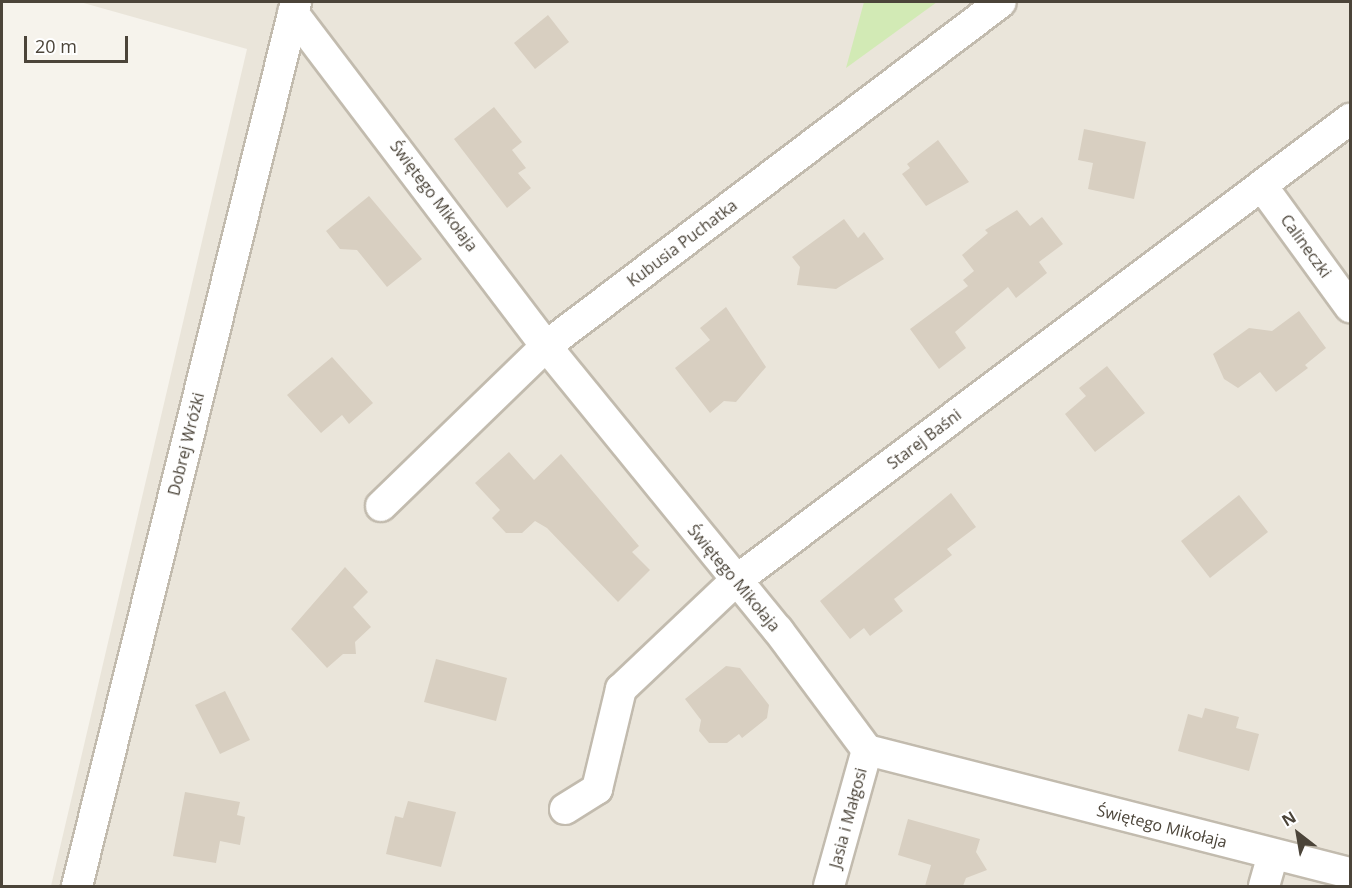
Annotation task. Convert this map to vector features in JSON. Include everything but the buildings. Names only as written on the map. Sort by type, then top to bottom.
[{"type":"street","name":"Kubusia Puchatka","points":[[381,506],[546,346],[1001,2]]},
{"type":"street","name":"Świętego Mikołaja","points":[[295,7],[546,346],[734,582],[778,630],[867,750],[1350,873]]},
{"type":"street","name":"Dobrej Wróżki","points":[[77,886],[295,7]]},
{"type":"street","name":"Starej Baśni","points":[[565,808],[597,789],[621,689],[734,582],[1350,119]]},
{"type":"street","name":"Calineczki","points":[[1262,186],[1350,307]]},
{"type":"street","name":"Jasia i Małgosi","points":[[829,886],[867,750]]},
{"type":"street","points":[[1264,886],[1273,855]]},
{"type":"shaded area","points":[[80,2],[1350,2],[1350,886],[51,886],[247,49]]},
{"type":"green space","points":[[864,2],[937,2],[846,68]]}]
